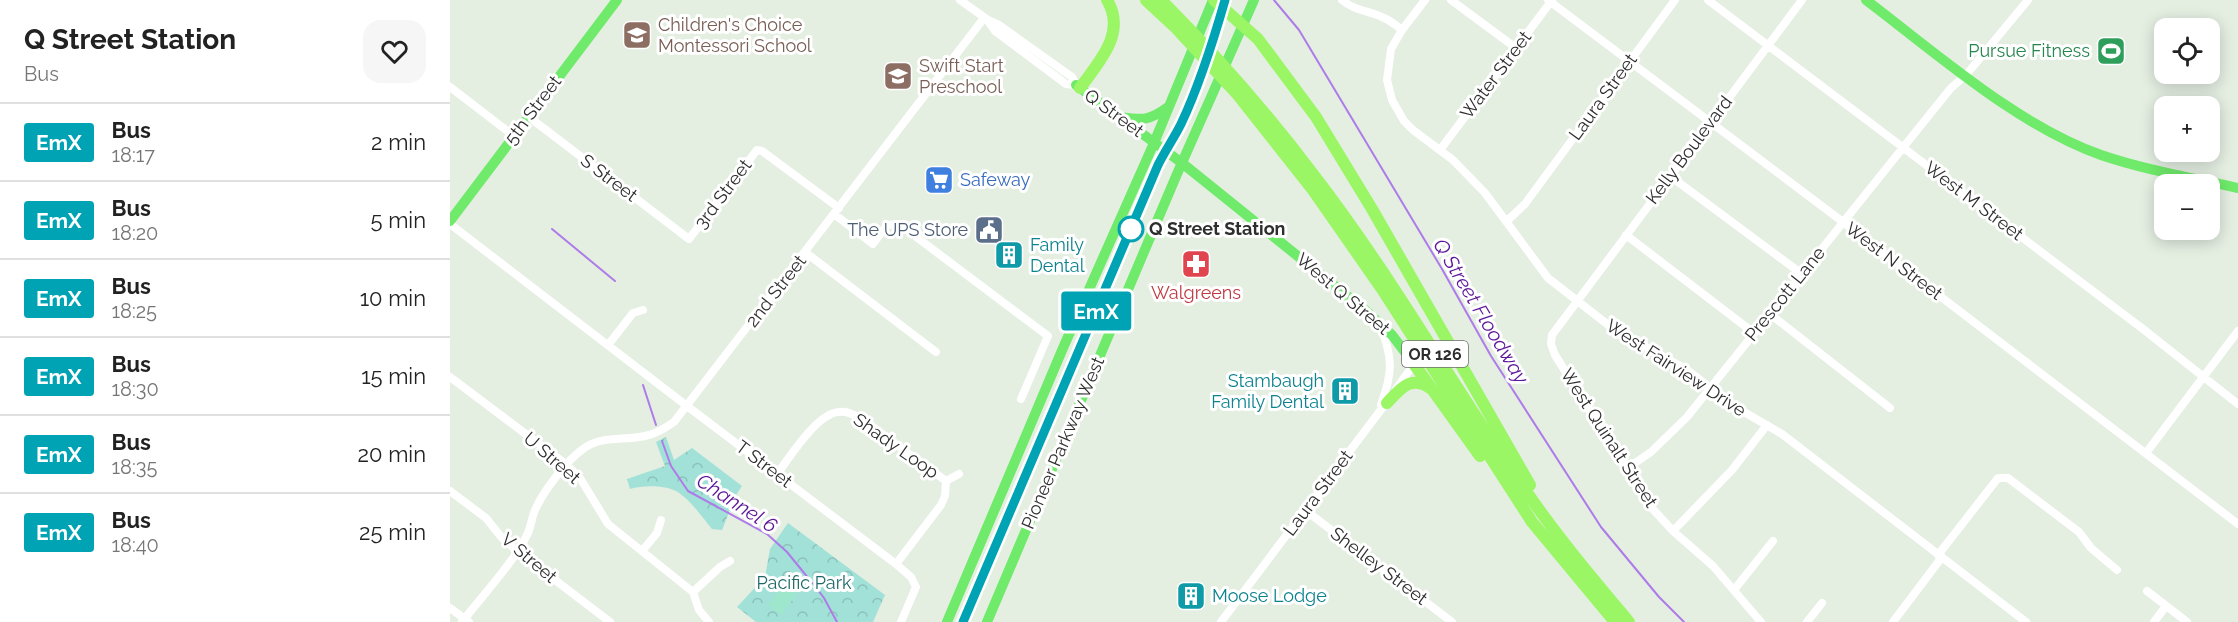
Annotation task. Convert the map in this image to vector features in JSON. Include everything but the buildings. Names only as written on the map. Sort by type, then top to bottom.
[{"type":"highway","points":[[1078,87],[1109,47],[1113,36],[1113,12],[1107,0]]},
{"type":"highway","name":"OR 126","points":[[1146,0],[1176,22]]},
{"type":"highway","name":"OR 126","points":[[1161,0],[1176,22],[1241,90],[1314,175],[1376,262],[1527,493],[1565,546],[1629,622]]},
{"type":"highway","points":[[1214,0],[1244,25],[1274,59],[1316,117],[1441,327],[1565,546]]},
{"type":"highway","name":"OR 126","points":[[1241,90],[1382,289],[1532,522],[1615,622]]},
{"type":"highway","points":[[1414,364],[1506,491],[1532,522]]},
{"type":"highway","points":[[1387,403],[1411,382],[1419,382],[1431,388]]},
{"type":"main road","name":"5th Street","points":[[450,222],[617,0]]},
{"type":"main road","points":[[947,622],[1214,0]]},
{"type":"main road","name":"Pioneer Parkway West","points":[[987,622],[1182,163],[1254,0]]},
{"type":"main road","points":[[1866,0],[2031,121],[2090,150],[2128,163],[2238,188]]},
{"type":"main road","name":"Q Street","points":[[1078,87],[1182,163]]},
{"type":"main road","points":[[1118,116],[1140,120],[1149,119],[1169,106]]},
{"type":"main road","name":"West Q Street","points":[[1182,163],[1379,322],[1414,364]]},
{"type":"street","name":"Q Street","points":[[960,0],[1072,77],[1078,87]]},
{"type":"street","points":[[1342,0],[1359,11],[1383,17],[1402,30]]},
{"type":"street","name":"West Fairview Drive","points":[[1425,0],[1402,30],[1389,58],[1387,80],[1397,111],[1404,121],[1468,174],[1507,221],[1548,278],[1616,331],[1686,369],[1731,405],[1767,425],[2026,622]]},
{"type":"street","points":[[1451,0],[1516,48]]},
{"type":"street","name":"Laura Street","points":[[1507,221],[1525,204],[1675,0]]},
{"type":"street","name":"West M Street","points":[[1708,0],[2238,404]]},
{"type":"street","name":"Kelly Boulevard","points":[[1576,301],[1802,0]]},
{"type":"street","name":"Prescott Lane","points":[[1626,469],[1666,440],[1952,88],[1966,75],[2028,0]]},
{"type":"street","name":"Water Street","points":[[1440,150],[1550,1]]},
{"type":"street","name":"West N Street","points":[[1550,1],[2238,524]]},
{"type":"street","name":"2nd Street","points":[[465,621],[528,532],[541,498],[582,449],[597,440],[646,436],[674,422],[986,19]]},
{"type":"street","points":[[450,87],[514,136]]},
{"type":"street","name":"S Street","points":[[528,117],[689,239]]},
{"type":"street","name":"3rd Street","points":[[689,239],[757,150],[762,151],[837,211]]},
{"type":"street","points":[[1670,176],[1802,274]]},
{"type":"street","points":[[837,211],[873,244],[887,225],[899,224],[1048,336],[1021,399]]},
{"type":"street","name":"T Street","points":[[450,222],[911,577],[916,587],[901,622]]},
{"type":"street","points":[[1626,235],[1754,333]]},
{"type":"street","points":[[805,252],[936,352]]},
{"type":"street","name":"West Quinalt Street","points":[[1576,301],[1552,335],[1551,344],[1555,355],[1650,506],[1673,531],[1713,566],[1761,622]]},
{"type":"street","points":[[608,345],[633,313],[643,310]]},
{"type":"street","points":[[1770,314],[1890,408]]},
{"type":"street","points":[[1378,414],[1390,378],[1391,366],[1390,353],[1379,322]]},
{"type":"street","points":[[2146,453],[2238,331]]},
{"type":"street","name":"Laura Street","points":[[1221,622],[1414,364]]},
{"type":"street","name":"U Street","points":[[450,377],[567,465],[580,478],[608,524],[693,592],[699,610],[709,622]]},
{"type":"street","name":"Shady Loop","points":[[777,474],[816,424],[826,415],[838,411],[850,413],[861,419],[946,481],[945,496],[941,505],[896,564]]},
{"type":"street","points":[[1673,531],[1732,470],[1767,425]]},
{"type":"street","points":[[946,481],[959,474]]},
{"type":"street","points":[[1893,622],[1998,478],[2008,478],[2079,532],[2091,548],[2117,570]]},
{"type":"street","name":"V Street","points":[[450,491],[486,518],[516,551],[610,622]]},
{"type":"street","name":"Shelley Street","points":[[1305,510],[1452,622]]},
{"type":"street","points":[[642,551],[657,533],[661,520]]},
{"type":"street","points":[[1734,590],[1773,541]]},
{"type":"street","points":[[693,592],[720,567],[730,561]]},
{"type":"street","points":[[2147,591],[2187,622]]},
{"type":"street","points":[[1807,622],[1822,603]]},
{"type":"street","points":[[2154,622],[2166,606]]},
{"type":"street","points":[[450,608],[465,621]]},
{"type":"green space","points":[[666,437],[674,460],[692,448],[742,486],[722,530],[712,529],[691,503],[676,491],[654,486],[630,489],[627,479],[665,466],[656,442]]},
{"type":"green space","name":"Pacific Park","points":[[788,523],[885,595],[873,622],[756,622],[737,607],[765,577],[770,549]]},
{"type":"green space","points":[[784,584],[797,594],[781,615],[768,605]]},
{"type":"waterway","name":"Q Street Floodway","points":[[1274,0],[1299,30],[1442,269],[1491,356],[1601,527],[1659,597],[1684,622]]},
{"type":"waterway","name":"Channel 6","points":[[552,229],[615,281]]},
{"type":"waterway","name":"Channel 6","points":[[643,385],[656,425]]},
{"type":"waterway","name":"Channel 6","points":[[662,441],[671,466],[688,491],[767,534],[787,552],[809,579]]},
{"type":"waterway","name":"Channel 6","points":[[812,582],[837,622]]},
{"type":"bus line","name":"EmX","points":[[963,622],[1158,165],[1196,88],[1213,43],[1225,0]]},
{"type":"place","name":"Children's Choice Montessori School","points":[[637,35]]},
{"type":"place","name":"Pursue Fitness","points":[[2111,51]]},
{"type":"place","name":"Swift Start Preschool","points":[[898,76]]},
{"type":"place","name":"Safeway","points":[[939,180]]},
{"type":"place","name":"Q Street Station","points":[[1131,229]]},
{"type":"place","name":"The UPS Store","points":[[989,230]]},
{"type":"place","name":"Family Dental","points":[[1009,255]]},
{"type":"place","name":"Walgreens","points":[[1196,264]]},
{"type":"place","name":"Stambaugh Family Dental","points":[[1345,391]]},
{"type":"place","name":"Moose Lodge","points":[[1191,596]]}]
